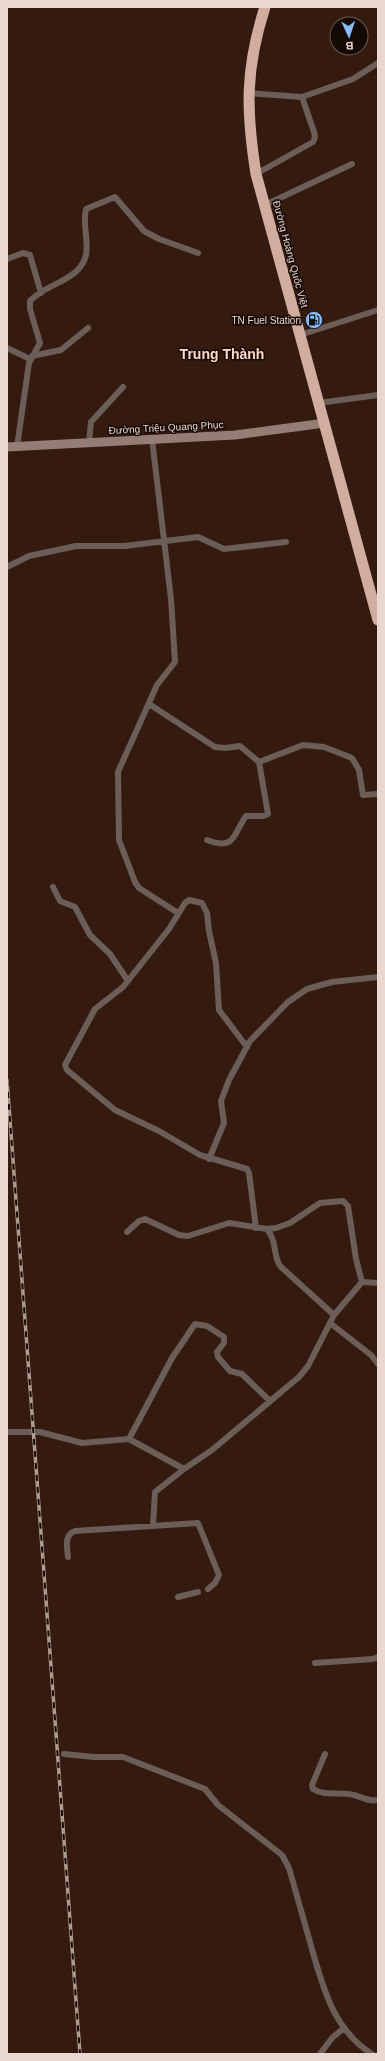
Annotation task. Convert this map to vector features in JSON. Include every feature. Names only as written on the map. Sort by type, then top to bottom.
[{"type":"highway","name":"Đường Hoàng Quốc Việt","points":[[265,7],[254,50],[248,93],[250,132],[256,174],[319,403],[374,590],[378,620]]},
{"type":"main road","name":"Đường Triệu Quang Phục","points":[[7,447],[235,434],[325,423]]},
{"type":"street","points":[[248,93],[302,97],[353,80],[378,63]]},
{"type":"street","points":[[256,174],[313,142],[315,137],[314,132],[302,97]]},
{"type":"street","points":[[265,205],[352,164]]},
{"type":"street","points":[[17,447],[31,357],[38,347],[40,338],[29,305],[33,297],[73,274],[84,262],[86,249],[86,209],[112,197],[118,199],[144,231],[159,239],[198,253]]},
{"type":"street","points":[[7,259],[23,253],[30,255],[41,293]]},
{"type":"street","points":[[300,335],[378,310]]},
{"type":"street","points":[[7,348],[31,357],[61,350],[88,328]]},
{"type":"street","points":[[89,443],[91,422],[123,387]]},
{"type":"street","points":[[319,403],[378,394]]},
{"type":"street","points":[[152,439],[171,600],[175,662],[160,679],[118,772],[119,840],[135,882],[139,888],[178,913]]},
{"type":"street","points":[[7,567],[34,554],[76,546],[125,546],[198,537],[218,547],[231,550],[286,542]]},
{"type":"street","points":[[149,704],[215,746],[225,748],[240,746],[259,762],[268,814],[264,816],[246,816],[234,837],[227,843],[217,844],[207,840]]},
{"type":"street","points":[[259,762],[303,745],[324,746],[352,758],[359,770],[363,795],[378,794]]},
{"type":"street","points":[[53,887],[60,901],[75,907],[90,935],[110,954],[128,981]]},
{"type":"street","points":[[247,1047],[219,1010],[216,963],[205,907],[196,900],[189,900],[185,902],[169,929],[128,981],[95,1009],[66,1062],[67,1070],[111,1108],[159,1131],[192,1151],[209,1159],[247,1169],[249,1173],[256,1228]]},
{"type":"street","points":[[209,1159],[224,1123],[221,1101],[229,1080],[247,1047],[288,1002],[307,989],[332,982],[378,977]]},
{"type":"street","points":[[127,1232],[138,1221],[144,1219],[179,1235],[188,1236],[229,1224],[267,1229],[276,1228],[290,1223],[320,1203],[346,1203],[362,1282]]},
{"type":"street","points":[[267,1229],[275,1243],[276,1256],[280,1266],[334,1315]]},
{"type":"street","points":[[362,1282],[378,1284]]},
{"type":"street","points":[[153,1525],[155,1492],[184,1469],[212,1450],[304,1372],[334,1315],[362,1282]]},
{"type":"street","points":[[330,1323],[371,1355],[378,1364]]},
{"type":"street","points":[[129,1439],[172,1358],[195,1324],[207,1326],[224,1337],[224,1343],[217,1352],[218,1357],[230,1371],[242,1374],[270,1401]]},
{"type":"street","points":[[7,1432],[40,1432],[82,1443],[129,1439],[184,1469]]},
{"type":"street","points":[[68,1556],[68,1537],[70,1532],[75,1530],[195,1523],[200,1525],[219,1575],[215,1583],[208,1588]]},
{"type":"street","points":[[178,1597],[198,1592]]},
{"type":"street","points":[[315,1663],[373,1659],[378,1657]]},
{"type":"street","points":[[64,1754],[94,1757],[123,1757],[205,1789],[218,1805],[282,1856],[289,1868],[324,1994],[344,2028],[357,2042],[372,2054]]},
{"type":"street","points":[[325,1754],[312,1785],[313,1789],[332,1794],[353,1795],[368,1800],[378,1800]]},
{"type":"street","points":[[320,2054],[329,2042],[344,2028]]},
{"type":"railway","points":[[7,1080],[80,2054]]},
{"type":"place","name":"TN Fuel Station","points":[[314,320]]},
{"type":"district","name":"Trung Thành","points":[[222,354]]}]
